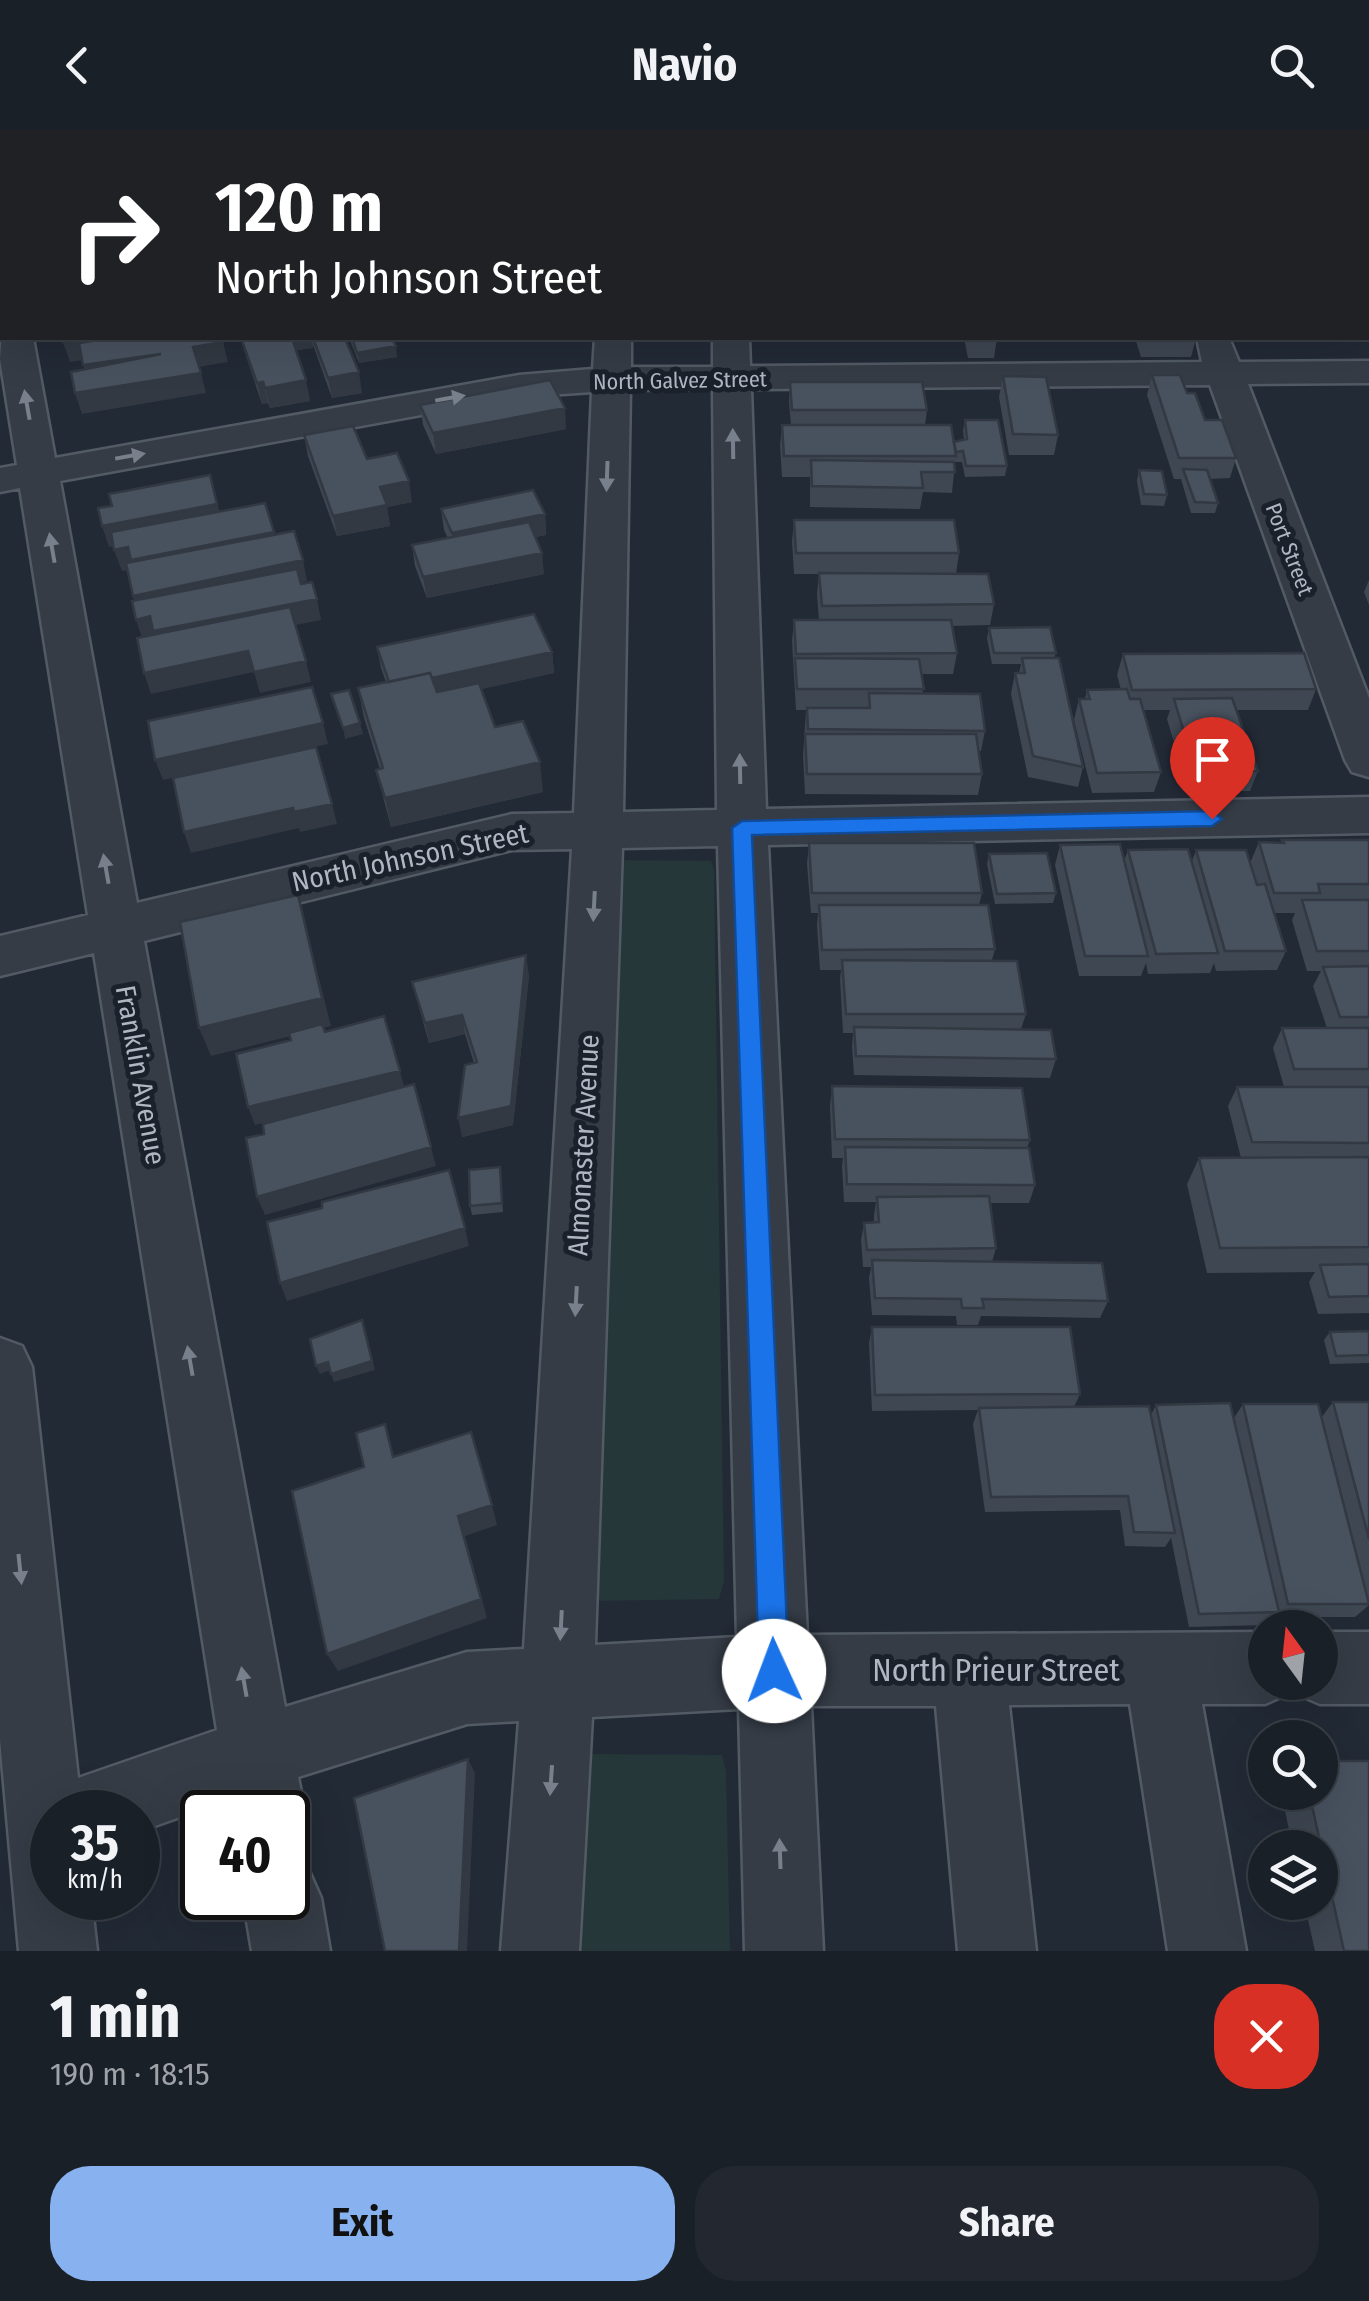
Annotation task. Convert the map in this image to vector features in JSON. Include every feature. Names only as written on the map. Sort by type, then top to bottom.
[{"type":"street","name":"Franklin Avenue","points":[[15,340],[19,476],[116,926],[262,1783]]},
{"type":"street","points":[[578,340],[612,358]]},
{"type":"street","points":[[1222,366],[1369,348]]},
{"type":"street","name":"North Galvez Street","points":[[19,476],[500,390],[612,358],[1222,366],[1354,372]]},
{"type":"street","name":"Almonaster Avenue","points":[[540,1951],[558,1682],[598,827],[612,358]]},
{"type":"street","points":[[732,358],[742,828],[784,1951]]},
{"type":"street","points":[[1222,366],[1369,405]]},
{"type":"street","name":"Port Street","points":[[1222,366],[1369,760]]},
{"type":"street","name":"North Johnson Street","points":[[0,956],[512,832],[598,827],[742,828],[1369,816]]},
{"type":"street","points":[[0,1367],[43,1790]]},
{"type":"street","name":"North Prieur Street","points":[[160,1815],[262,1783],[467,1688],[774,1671],[1248,1668]]},
{"type":"street","points":[[1338,1668],[1369,1668]]},
{"type":"street","points":[[1160,1669],[1207,1951]]},
{"type":"street","points":[[970,1670],[997,1951]]},
{"type":"street","points":[[55,1920],[58,1951]]},
{"type":"street","points":[[286,1920],[292,1951]]},
{"type":"shaded area","points":[[617,860],[711,861],[714,869],[724,1581],[719,1599],[591,1601]]},
{"type":"shaded area","points":[[587,1754],[722,1755],[726,1771],[730,1951],[572,1951]]},
{"type":"building","points":[[242,340],[293,340],[306,380],[265,388],[263,382],[257,383]]},
{"type":"building","points":[[314,340],[346,340],[359,372],[328,378]]},
{"type":"building","points":[[353,340],[393,340],[396,346],[357,353]]},
{"type":"building","points":[[223,342],[193,347],[201,373],[75,393],[71,372],[161,354],[83,365],[79,343]]},
{"type":"building","points":[[1152,375],[1180,375],[1187,393],[1195,393],[1205,420],[1222,420],[1236,458],[1179,458]]},
{"type":"building","points":[[1003,376],[1046,377],[1058,435],[1013,434]]},
{"type":"building","points":[[550,380],[565,408],[433,433],[420,405]]},
{"type":"building","points":[[790,382],[922,382],[927,410],[792,410]]},
{"type":"building","points":[[965,420],[998,420],[1007,466],[966,466],[963,451],[956,452],[954,442],[967,439]]},
{"type":"building","points":[[782,425],[951,425],[956,456],[784,456]]},
{"type":"building","points":[[353,426],[367,459],[397,453],[409,481],[380,487],[387,505],[333,516],[304,435]]},
{"type":"building","points":[[811,460],[954,462],[955,472],[921,472],[923,488],[812,486]]},
{"type":"building","points":[[1183,469],[1207,470],[1218,503],[1195,502]]},
{"type":"building","points":[[1139,470],[1162,471],[1167,495],[1144,494]]},
{"type":"building","points":[[210,475],[217,504],[102,526],[98,508],[112,506],[109,494]]},
{"type":"building","points":[[533,490],[545,514],[452,533],[441,509]]},
{"type":"building","points":[[265,503],[274,532],[131,560],[128,547],[114,550],[111,532]]},
{"type":"building","points":[[794,520],[954,520],[959,553],[796,553]]},
{"type":"building","points":[[529,522],[542,553],[423,577],[412,545]]},
{"type":"building","points":[[294,531],[303,560],[133,596],[126,563]]},
{"type":"building","points":[[297,569],[301,584],[312,582],[317,599],[153,631],[150,616],[136,620],[132,601]]},
{"type":"building","points":[[819,573],[988,574],[994,604],[822,606]]},
{"type":"building","points":[[290,607],[306,661],[254,672],[248,651],[144,673],[137,638]]},
{"type":"building","points":[[534,614],[552,652],[432,678],[430,673],[389,682],[377,647]]},
{"type":"building","points":[[794,620],[951,620],[957,653],[796,654]]},
{"type":"building","points":[[1050,627],[1056,653],[994,653],[989,628]]},
{"type":"building","points":[[1304,653],[1316,689],[1132,690],[1123,654]]},
{"type":"building","points":[[795,658],[919,659],[924,689],[797,689]]},
{"type":"building","points":[[1022,658],[1059,658],[1083,767],[1033,756],[1015,673],[1025,673]]},
{"type":"building","points":[[430,673],[437,692],[479,683],[495,727],[523,721],[540,762],[385,798],[376,770],[383,768],[358,688]]},
{"type":"building","points":[[312,687],[323,723],[155,760],[148,721]]},
{"type":"building","points":[[1127,689],[1130,699],[1140,699],[1161,772],[1097,773],[1079,699],[1090,699],[1087,690]]},
{"type":"building","points":[[349,690],[360,723],[343,728],[331,694]]},
{"type":"building","points":[[869,693],[980,694],[985,731],[808,729],[807,708],[870,708]]},
{"type":"building","points":[[1232,698],[1258,771],[1196,772],[1174,699]]},
{"type":"building","points":[[805,734],[976,734],[982,774],[807,774]]},
{"type":"building","points":[[316,747],[332,804],[294,812],[293,808],[184,832],[173,778]]},
{"type":"building","points":[[1282,840],[1369,840],[1369,884],[1318,884],[1320,893],[1274,893],[1259,842],[1284,843]]},
{"type":"building","points":[[809,843],[974,843],[982,893],[812,893]]},
{"type":"building","points":[[1120,844],[1148,956],[1085,956],[1060,845]]},
{"type":"building","points":[[1188,849],[1218,953],[1156,954],[1128,850]]},
{"type":"building","points":[[1196,850],[1246,850],[1257,885],[1265,884],[1286,951],[1225,951]]},
{"type":"building","points":[[1047,853],[1056,893],[997,894],[989,854]]},
{"type":"building","points":[[298,895],[322,998],[199,1028],[180,922]]},
{"type":"building","points":[[1302,900],[1369,900],[1369,951],[1317,951]]},
{"type":"building","points":[[819,905],[988,905],[995,949],[822,950]]},
{"type":"building","points":[[526,955],[511,1106],[458,1118],[465,1065],[477,1062],[462,1015],[425,1023],[412,982]]},
{"type":"building","points":[[842,960],[1017,961],[1026,1014],[846,1014]]},
{"type":"building","points":[[1369,966],[1369,1017],[1340,1017],[1323,967]]},
{"type":"building","points":[[384,1016],[400,1071],[248,1107],[236,1054],[291,1040],[289,1033],[322,1024],[325,1032]]},
{"type":"building","points":[[854,1027],[1051,1030],[1056,1059],[856,1056]]},
{"type":"building","points":[[1282,1028],[1369,1028],[1369,1069],[1294,1069]]},
{"type":"building","points":[[414,1084],[431,1147],[257,1197],[246,1138],[264,1134],[263,1124]]},
{"type":"building","points":[[832,1086],[1022,1088],[1030,1140],[835,1139]]},
{"type":"building","points":[[1237,1087],[1369,1087],[1369,1143],[1252,1142]]},
{"type":"building","points":[[845,1147],[1029,1148],[1035,1185],[847,1184]]},
{"type":"building","points":[[1369,1157],[1369,1247],[1220,1248],[1199,1158]]},
{"type":"building","points":[[500,1167],[502,1203],[470,1206],[469,1170]]},
{"type":"building","points":[[449,1170],[465,1228],[280,1283],[267,1222],[322,1208],[322,1202]]},
{"type":"building","points":[[989,1196],[996,1248],[867,1250],[864,1223],[879,1222],[877,1197]]},
{"type":"building","points":[[872,1260],[1102,1263],[1108,1301],[982,1299],[984,1308],[962,1308],[961,1299],[875,1298]]},
{"type":"building","points":[[1369,1264],[1369,1296],[1329,1297],[1320,1265]]},
{"type":"building","points":[[362,1320],[372,1361],[331,1374],[328,1362],[316,1366],[310,1339]]},
{"type":"building","points":[[872,1327],[1070,1327],[1080,1394],[875,1395]]},
{"type":"building","points":[[1369,1331],[1369,1355],[1336,1356],[1330,1332]]},
{"type":"building","points":[[1333,1402],[1369,1402],[1369,1539]]},
{"type":"building","points":[[1230,1403],[1279,1610],[1199,1614],[1156,1405]]},
{"type":"building","points":[[1243,1404],[1318,1404],[1369,1604],[1288,1604]]},
{"type":"building","points":[[1149,1406],[1175,1533],[1134,1532],[1128,1496],[991,1497],[979,1408]]},
{"type":"building","points":[[385,1424],[393,1457],[471,1432],[492,1505],[458,1516],[481,1599],[327,1654],[292,1491],[364,1467],[356,1433]]},
{"type":"building","points":[[468,1759],[459,1951],[385,1951],[354,1798]]},
{"type":"building","points":[[1338,1761],[1369,1761],[1369,1951],[1344,1951],[1337,1920],[1338,1830],[1317,1830],[1313,1810],[1338,1810]]},
{"type":"route","points":[[774,1671],[742,828],[1212,819]]}]
